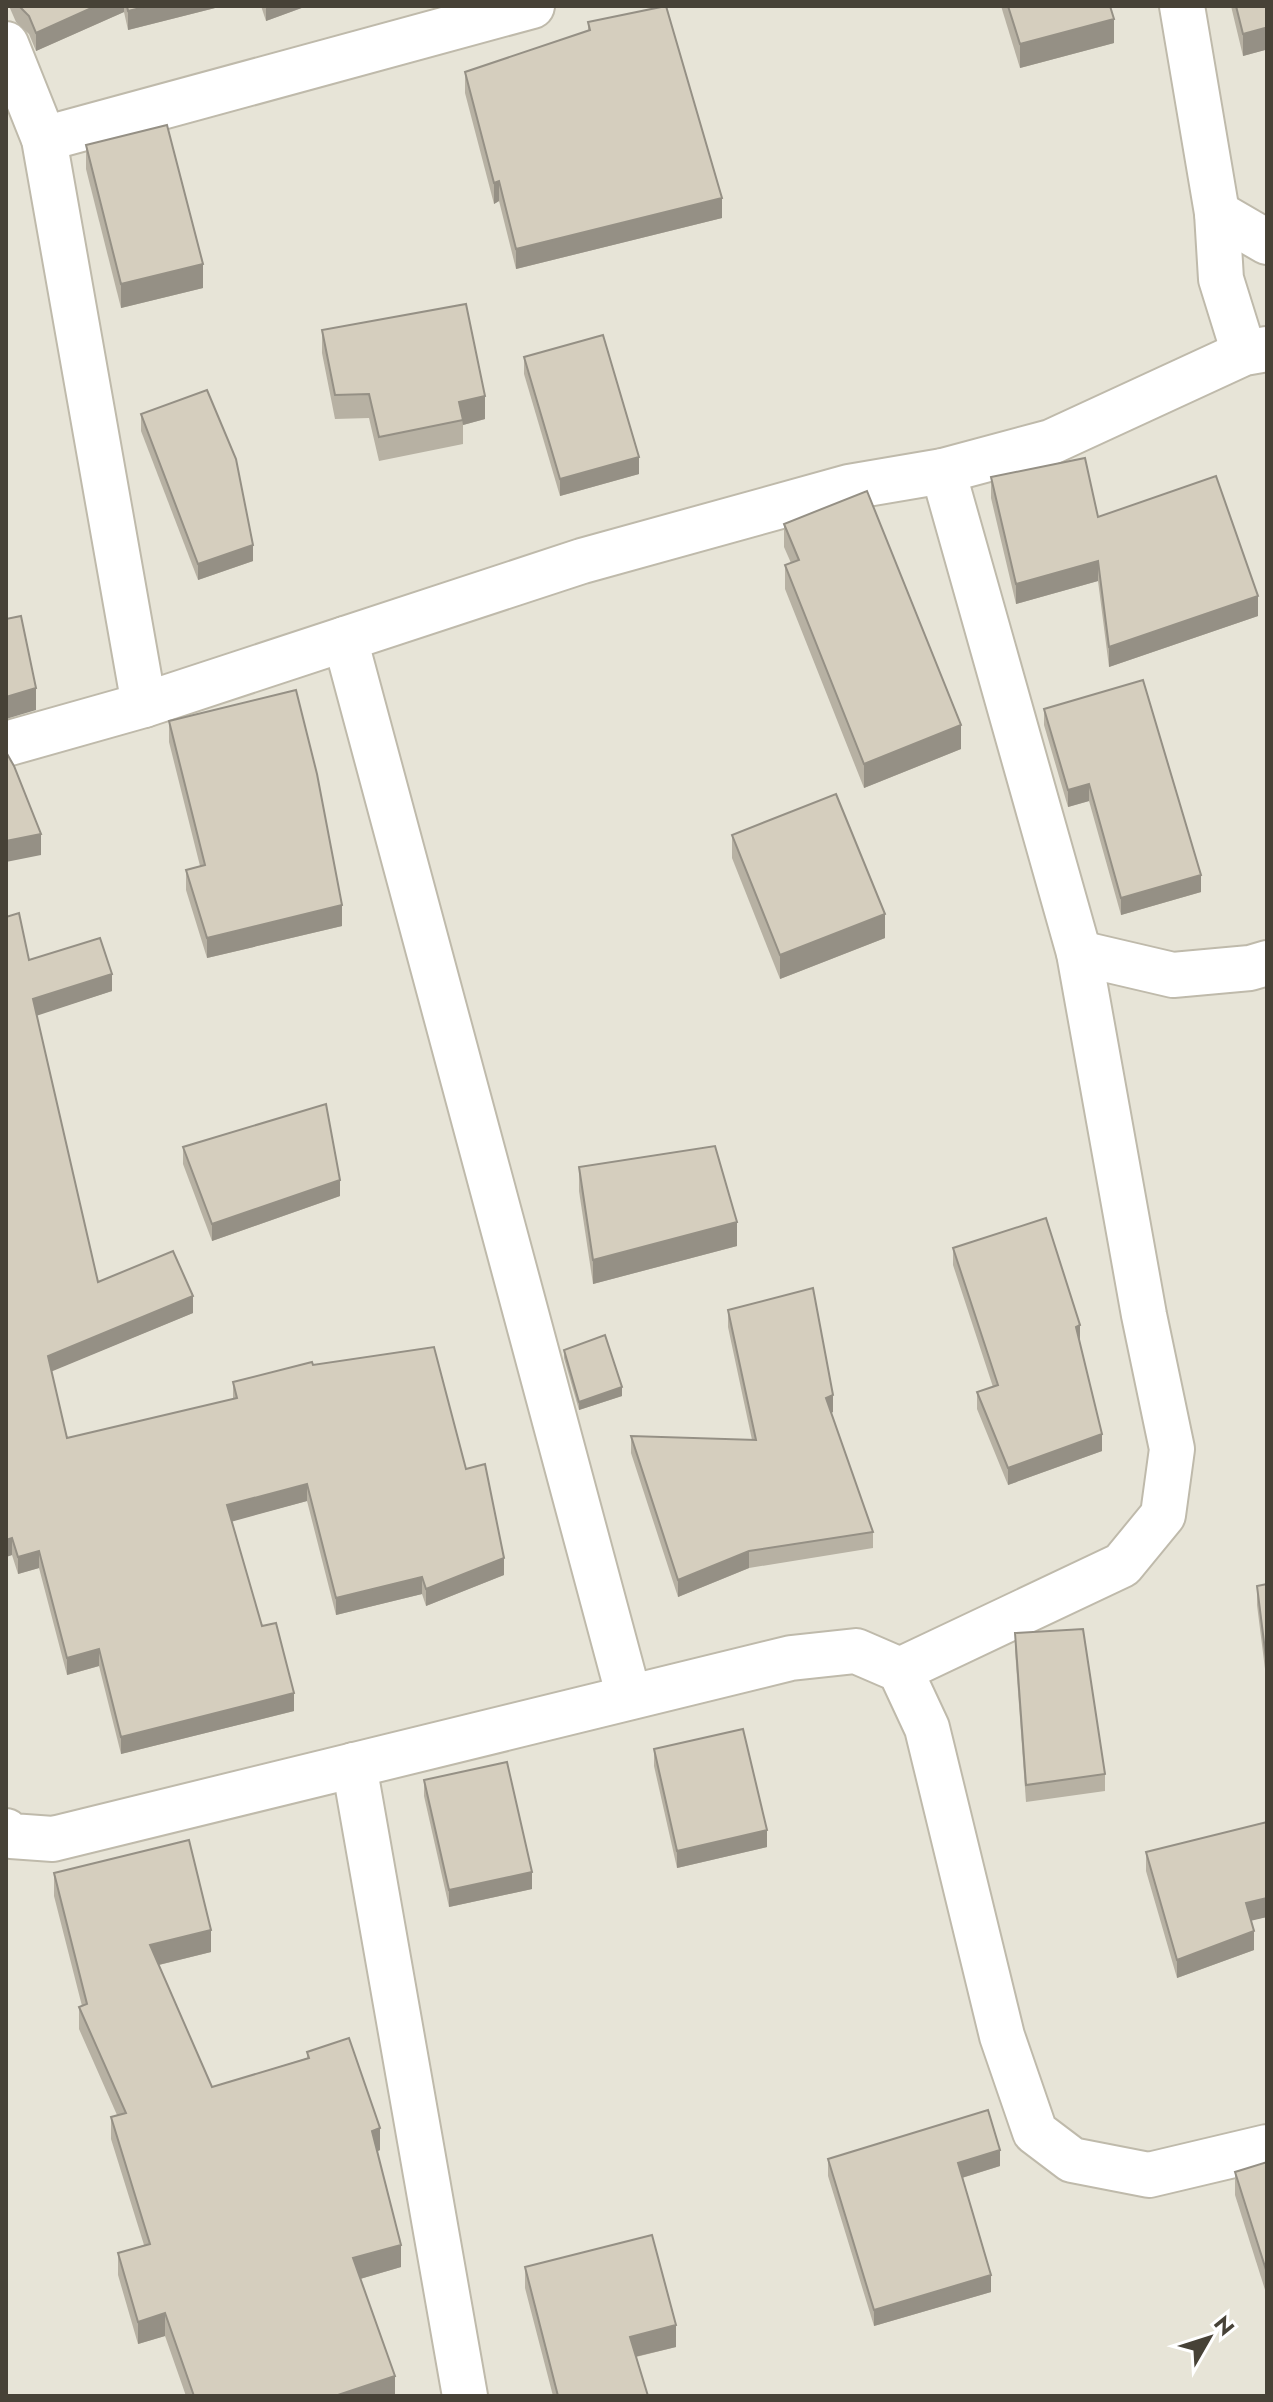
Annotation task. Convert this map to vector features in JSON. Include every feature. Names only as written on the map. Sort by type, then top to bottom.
[{"type":"street","points":[[44,139],[530,6]]},
{"type":"street","points":[[6,744],[144,705],[582,561],[849,487],[943,471],[1051,442],[1255,351],[1221,279],[1217,213],[1182,6]]},
{"type":"street","points":[[6,44],[44,139],[144,705]]},
{"type":"street","points":[[1217,213],[1267,242]]},
{"type":"street","points":[[900,1670],[1122,1565],[1163,1515],[1172,1449],[1144,1315],[1079,953],[943,471]]},
{"type":"street","points":[[345,639],[629,1697]]},
{"type":"street","points":[[1079,953],[1173,975],[1267,963]]},
{"type":"street","points":[[6,1831],[11,1836],[53,1839],[791,1658],[856,1651],[900,1670],[927,1728],[1002,2036],[1035,2132],[1072,2160],[1149,2175],[1267,2147]]},
{"type":"street","points":[[354,1765],[465,2396]]},
{"type":"shaded area","points":[[6,6],[1267,6],[1267,2396],[6,2396]]},
{"type":"building","points":[[19,6],[96,6],[36,33],[29,16]]},
{"type":"building","points":[[127,6],[149,6],[128,11]]},
{"type":"building","points":[[666,6],[722,198],[516,249],[499,181],[494,183],[465,72],[590,30],[588,22]]},
{"type":"building","points":[[1008,6],[1110,6],[1114,19],[1020,44]]},
{"type":"building","points":[[1236,6],[1267,6],[1267,34],[1265,28],[1243,34]]},
{"type":"building","points":[[167,125],[203,264],[121,284],[86,145]]},
{"type":"building","points":[[466,304],[485,396],[459,402],[463,420],[379,437],[369,394],[335,395],[322,330]]},
{"type":"building","points":[[603,335],[639,457],[560,479],[524,357]]},
{"type":"building","points":[[207,390],[236,459],[253,545],[198,564],[141,414]]},
{"type":"building","points":[[1085,458],[1098,517],[1216,476],[1258,596],[1109,647],[1098,561],[1016,584],[991,477]]},
{"type":"building","points":[[867,491],[961,725],[864,764],[785,565],[799,560],[784,524]]},
{"type":"building","points":[[21,616],[36,688],[6,697],[6,619]]},
{"type":"building","points":[[1143,680],[1201,875],[1121,898],[1089,784],[1068,790],[1044,709]]},
{"type":"building","points":[[296,690],[317,774],[342,905],[207,938],[186,870],[205,865],[169,721]]},
{"type":"building","points":[[6,752],[14,766],[41,834],[6,841]]},
{"type":"building","points":[[836,794],[885,914],[780,955],[732,835]]},
{"type":"building","points":[[19,913],[29,960],[100,938],[112,974],[33,999],[98,1282],[173,1251],[193,1296],[48,1356],[67,1438],[237,1398],[233,1382],[312,1362],[313,1365],[434,1347],[466,1469],[485,1464],[504,1558],[426,1589],[422,1577],[336,1598],[307,1484],[227,1505],[262,1626],[276,1623],[294,1693],[121,1737],[99,1649],[67,1658],[39,1551],[18,1557],[12,1538],[6,1540],[6,917]]},
{"type":"building","points":[[326,1104],[340,1180],[212,1224],[183,1147]]},
{"type":"building","points":[[715,1146],[737,1222],[593,1260],[579,1167]]},
{"type":"building","points":[[1046,1218],[1080,1325],[1076,1327],[1102,1434],[1008,1468],[977,1392],[998,1385],[953,1248]]},
{"type":"building","points":[[813,1288],[833,1395],[826,1398],[873,1532],[749,1551],[678,1580],[631,1436],[756,1440],[728,1310]]},
{"type":"building","points":[[605,1335],[622,1387],[579,1402],[564,1350]]},
{"type":"building","points":[[1267,1584],[1267,1666],[1257,1586]]},
{"type":"building","points":[[1083,1629],[1105,1774],[1026,1785],[1015,1633]]},
{"type":"building","points":[[743,1729],[767,1830],[677,1851],[654,1749]]},
{"type":"building","points":[[507,1762],[532,1872],[449,1890],[424,1780]]},
{"type":"building","points":[[1267,1822],[1267,1898],[1246,1903],[1254,1931],[1177,1960],[1146,1852]]},
{"type":"building","points":[[189,1840],[211,1930],[150,1945],[212,2087],[309,2058],[307,2052],[349,2038],[380,2128],[372,2131],[401,2245],[353,2258],[395,2376],[335,2396],[194,2396],[165,2313],[138,2322],[118,2253],[150,2244],[111,2117],[126,2113],[79,2007],[87,2004],[54,1873]]},
{"type":"building","points":[[988,2110],[1000,2150],[958,2163],[991,2275],[874,2310],[828,2159]]},
{"type":"building","points":[[1267,2162],[1267,2273],[1235,2172]]},
{"type":"building","points":[[652,2235],[676,2325],[630,2337],[648,2396],[558,2396],[525,2267]]}]
